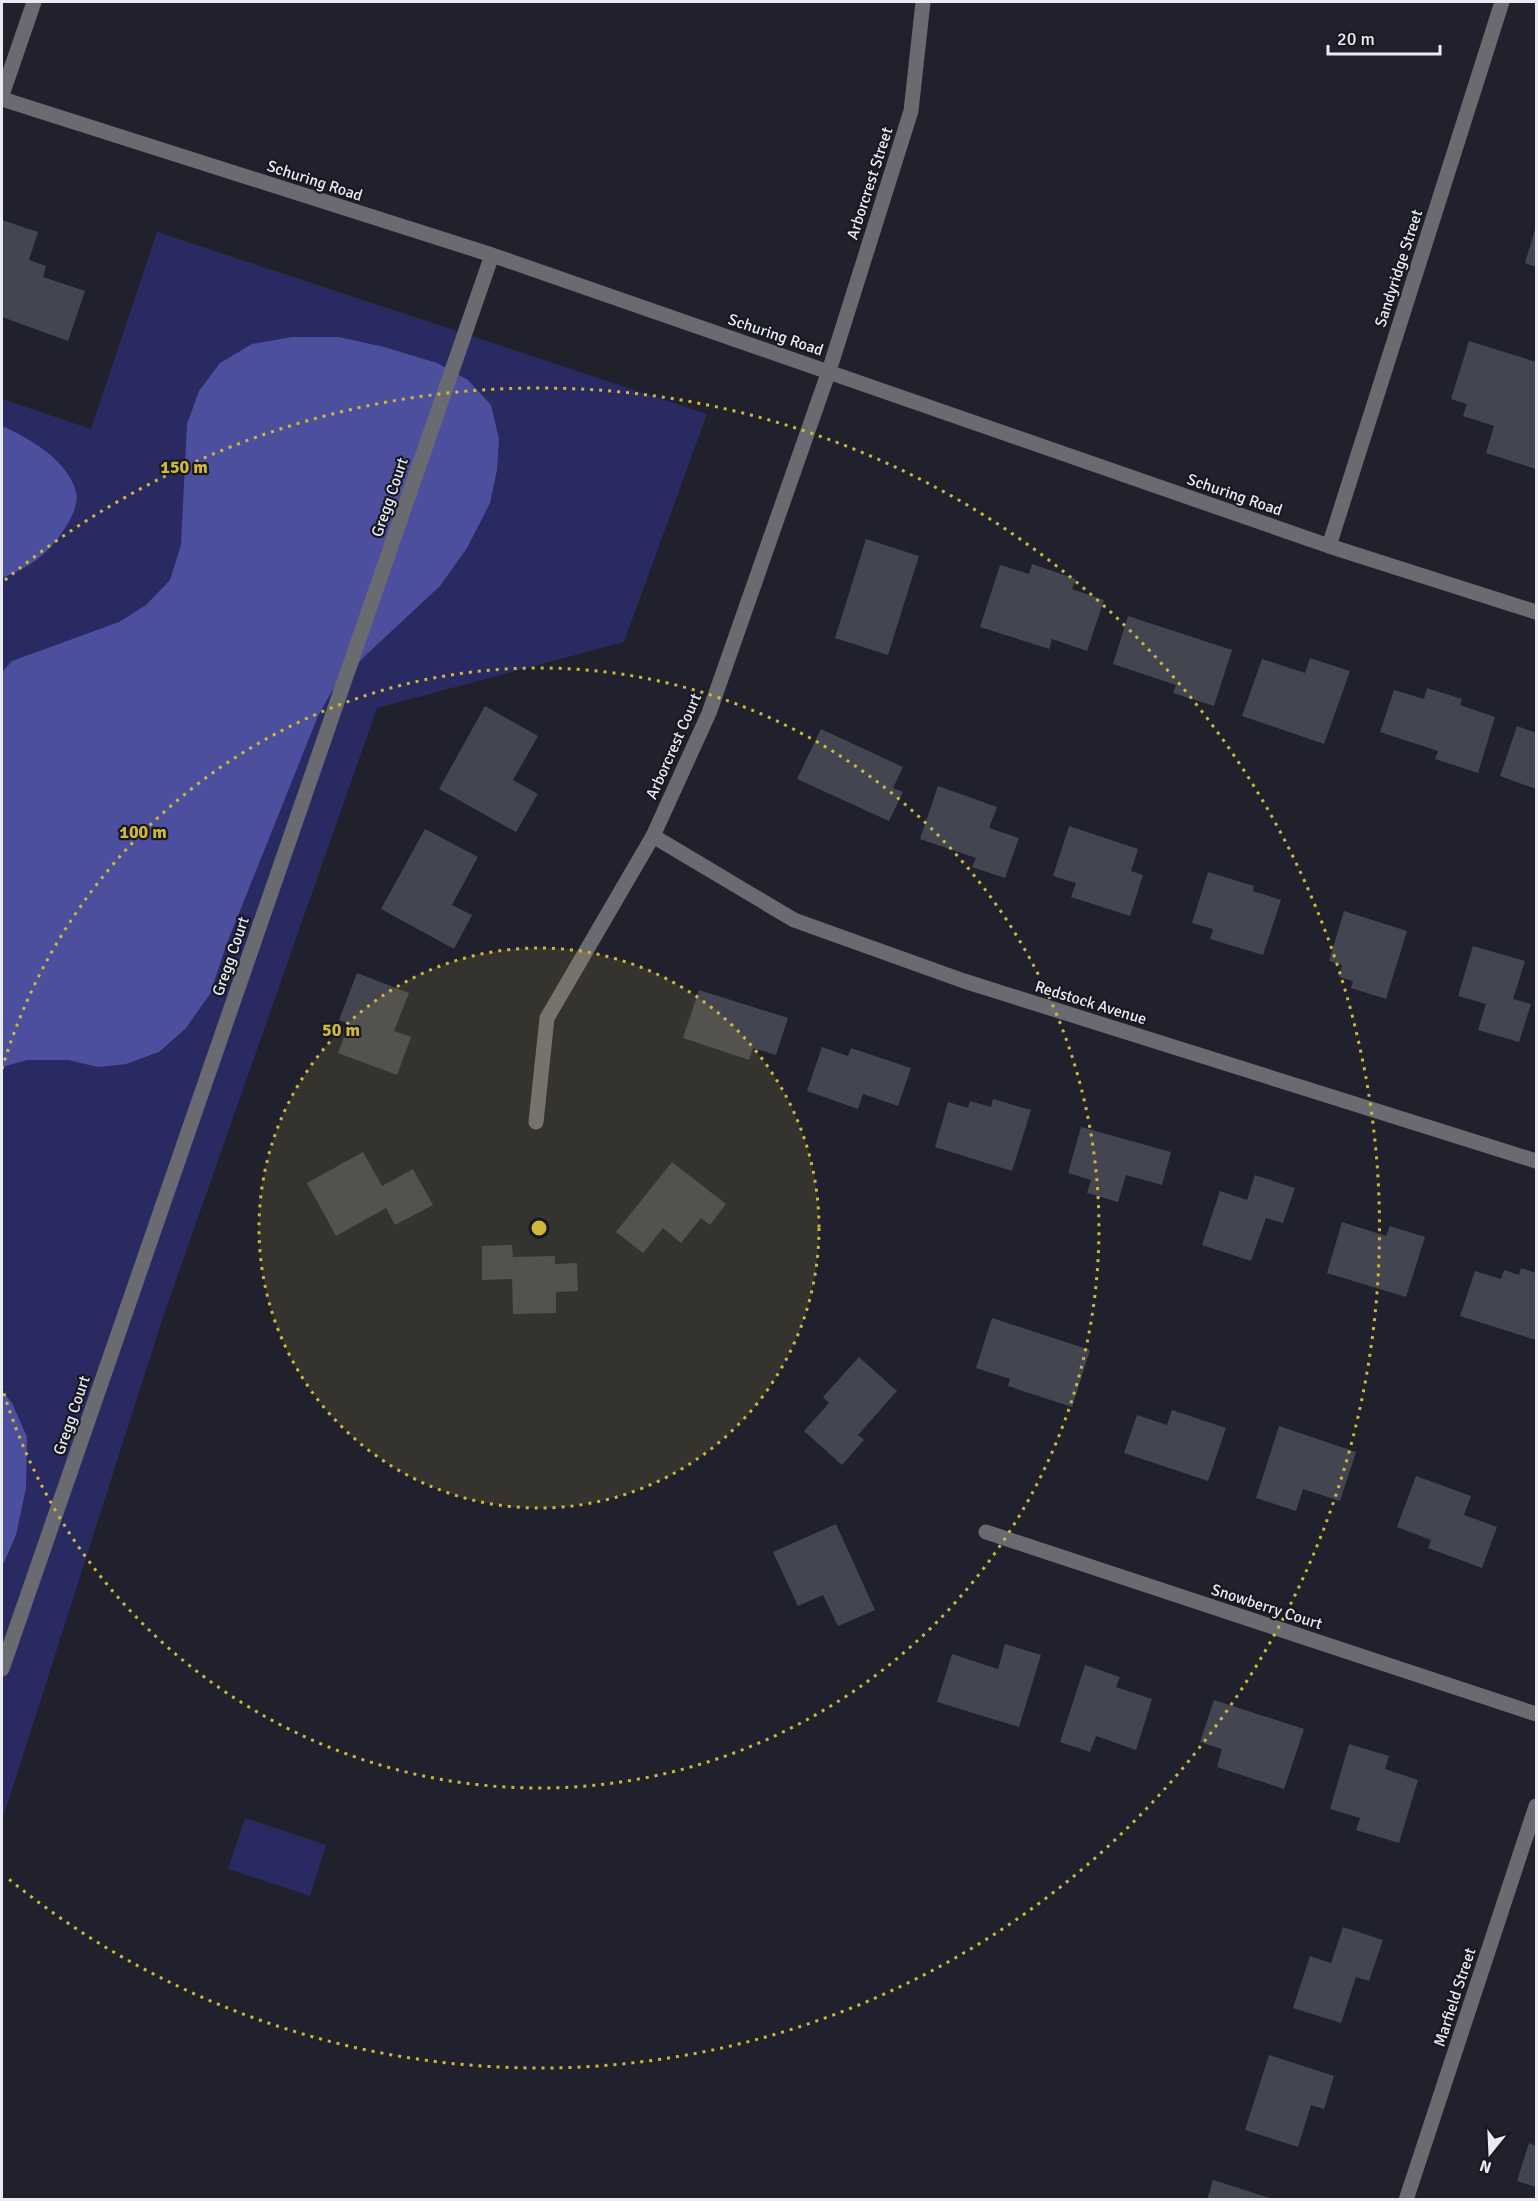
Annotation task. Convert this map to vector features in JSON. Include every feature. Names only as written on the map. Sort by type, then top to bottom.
[{"type":"street","points":[[2,97],[34,2]]},
{"type":"street","name":"Arborcrest Street","points":[[829,371],[910,111],[923,2]]},
{"type":"street","name":"Sandyridge Street","points":[[1329,546],[1502,2]]},
{"type":"street","name":"Schuring Road","points":[[2,97],[492,255],[1329,546],[1536,612]]},
{"type":"street","name":"Gregg Court","points":[[2,1669],[492,255]]},
{"type":"street","name":"Arborcrest Court","points":[[536,1122],[547,1018],[653,836],[709,713],[829,371]]},
{"type":"street","name":"Redstock Avenue","points":[[653,836],[794,920],[964,981],[1536,1161]]},
{"type":"street","name":"Snowberry Court","points":[[986,1532],[1536,1714]]},
{"type":"street","name":"Marfield Street","points":[[1406,2199],[1536,1806]]},
{"type":"shaded area","points":[[157,232],[707,414],[624,642],[377,708],[163,1317],[2,1821],[2,399],[91,429]]},
{"type":"shaded area","points":[[292,337],[339,337],[384,347],[437,363],[468,380],[491,405],[499,439],[497,470],[490,503],[467,548],[440,586],[367,654],[332,691],[318,716],[227,943],[210,994],[186,1028],[159,1052],[126,1064],[98,1067],[68,1060],[27,1060],[2,1067],[2,672],[12,661],[119,622],[146,605],[170,580],[181,545],[187,424],[199,391],[220,363],[252,344]]},
{"type":"shaded area","points":[[2,426],[24,437],[56,460],[72,480],[77,497],[71,518],[51,547],[29,565],[2,578]]},
{"type":"shaded area","points":[[2,1391],[12,1403],[27,1437],[26,1488],[16,1535],[2,1567]]},
{"type":"shaded area","points":[[245,1818],[326,1845],[310,1896],[228,1869]]},
{"type":"building","points":[[2,220],[38,232],[29,260],[46,266],[43,277],[85,291],[68,341],[2,317]]},
{"type":"building","points":[[1536,226],[1536,267],[1525,263]]},
{"type":"building","points":[[1469,341],[1536,362],[1536,469],[1486,453],[1494,426],[1463,416],[1467,404],[1451,399]]},
{"type":"building","points":[[866,539],[919,556],[888,655],[835,638]]},
{"type":"building","points":[[1032,564],[1076,579],[1072,589],[1104,600],[1087,651],[1052,639],[1049,649],[980,627],[1000,565],[1029,574]]},
{"type":"building","points":[[1128,616],[1232,650],[1214,706],[1173,693],[1176,685],[1113,664]]},
{"type":"building","points":[[1310,658],[1350,671],[1324,744],[1242,716],[1262,659],[1305,673]]},
{"type":"building","points":[[1427,688],[1462,699],[1460,705],[1495,717],[1478,773],[1435,759],[1438,751],[1380,732],[1394,690],[1424,699]]},
{"type":"building","points":[[485,706],[538,736],[513,780],[538,794],[516,832],[439,789]]},
{"type":"building","points":[[1517,726],[1536,733],[1536,789],[1500,776]]},
{"type":"building","points":[[821,729],[903,767],[893,788],[903,792],[889,821],[797,779]]},
{"type":"building","points":[[938,786],[997,807],[989,828],[1019,838],[1005,878],[972,867],[976,858],[920,839]]},
{"type":"building","points":[[1069,826],[1138,849],[1131,871],[1143,875],[1130,916],[1071,897],[1076,883],[1053,876]]},
{"type":"building","points":[[425,829],[478,857],[452,905],[472,915],[454,949],[381,909]]},
{"type":"building","points":[[1208,872],[1254,886],[1253,891],[1281,900],[1263,955],[1210,939],[1213,929],[1192,923]]},
{"type":"building","points":[[1344,911],[1407,931],[1386,999],[1351,988],[1353,981],[1339,977],[1342,965],[1329,961]]},
{"type":"building","points":[[1473,946],[1525,961],[1513,999],[1531,1004],[1519,1042],[1478,1030],[1486,1004],[1458,996]]},
{"type":"building","points":[[357,973],[409,993],[394,1031],[411,1037],[397,1075],[338,1053],[349,1024],[339,1020]]},
{"type":"building","points":[[699,990],[788,1018],[776,1055],[753,1048],[749,1060],[683,1038]]},
{"type":"building","points":[[822,1047],[848,1056],[851,1048],[911,1068],[898,1106],[863,1094],[858,1109],[807,1091]]},
{"type":"building","points":[[993,1099],[1031,1110],[1012,1171],[935,1147],[948,1102],[968,1108],[970,1101],[991,1107]]},
{"type":"building","points":[[1081,1127],[1171,1152],[1162,1185],[1126,1175],[1118,1202],[1087,1193],[1091,1180],[1068,1173]]},
{"type":"building","points":[[363,1152],[382,1186],[413,1169],[433,1205],[395,1225],[386,1208],[336,1236],[307,1183]]},
{"type":"building","points":[[672,1162],[726,1204],[710,1225],[701,1218],[681,1243],[663,1228],[643,1253],[616,1232]]},
{"type":"building","points":[[1255,1175],[1295,1188],[1283,1223],[1266,1218],[1251,1261],[1202,1245],[1220,1191],[1247,1200]]},
{"type":"building","points":[[1342,1222],[1386,1236],[1390,1226],[1425,1237],[1406,1297],[1327,1273]]},
{"type":"building","points":[[512,1245],[513,1257],[555,1256],[555,1264],[577,1263],[578,1291],[556,1292],[556,1313],[513,1314],[512,1279],[482,1280],[482,1246]]},
{"type":"building","points":[[1521,1268],[1536,1273],[1536,1340],[1460,1316],[1475,1271],[1501,1279],[1504,1270],[1519,1275]]},
{"type":"building","points":[[992,1318],[1090,1350],[1072,1407],[1008,1386],[1010,1379],[976,1368]]},
{"type":"building","points":[[859,1357],[897,1391],[858,1435],[864,1440],[842,1465],[804,1431],[829,1403],[823,1397]]},
{"type":"building","points":[[1172,1410],[1226,1428],[1208,1481],[1124,1453],[1137,1415],[1167,1425]]},
{"type":"building","points":[[1279,1426],[1356,1452],[1340,1501],[1303,1489],[1296,1511],[1256,1498]]},
{"type":"building","points":[[1416,1476],[1471,1496],[1464,1515],[1497,1527],[1482,1568],[1428,1548],[1431,1540],[1397,1527]]},
{"type":"building","points":[[836,1524],[875,1610],[838,1626],[823,1595],[798,1606],[773,1552]]},
{"type":"building","points":[[1005,1644],[1041,1655],[1019,1727],[937,1702],[952,1654],[998,1669]]},
{"type":"building","points":[[1085,1665],[1120,1677],[1116,1687],[1152,1699],[1136,1750],[1096,1736],[1090,1752],[1060,1742]]},
{"type":"building","points":[[1214,1700],[1304,1729],[1284,1789],[1217,1767],[1222,1749],[1200,1742]]},
{"type":"building","points":[[1349,1744],[1389,1756],[1385,1769],[1418,1780],[1399,1843],[1356,1830],[1360,1818],[1330,1809]]},
{"type":"building","points":[[1343,1927],[1383,1940],[1369,1981],[1356,1977],[1341,2023],[1293,2008],[1310,1956],[1331,1963]]},
{"type":"building","points":[[1269,2055],[1334,2076],[1324,2109],[1311,2105],[1298,2147],[1245,2130]]},
{"type":"building","points":[[1529,2143],[1536,2146],[1536,2187],[1517,2181]]},
{"type":"building","points":[[1213,2180],[1270,2198],[1270,2200],[1207,2200]]}]
